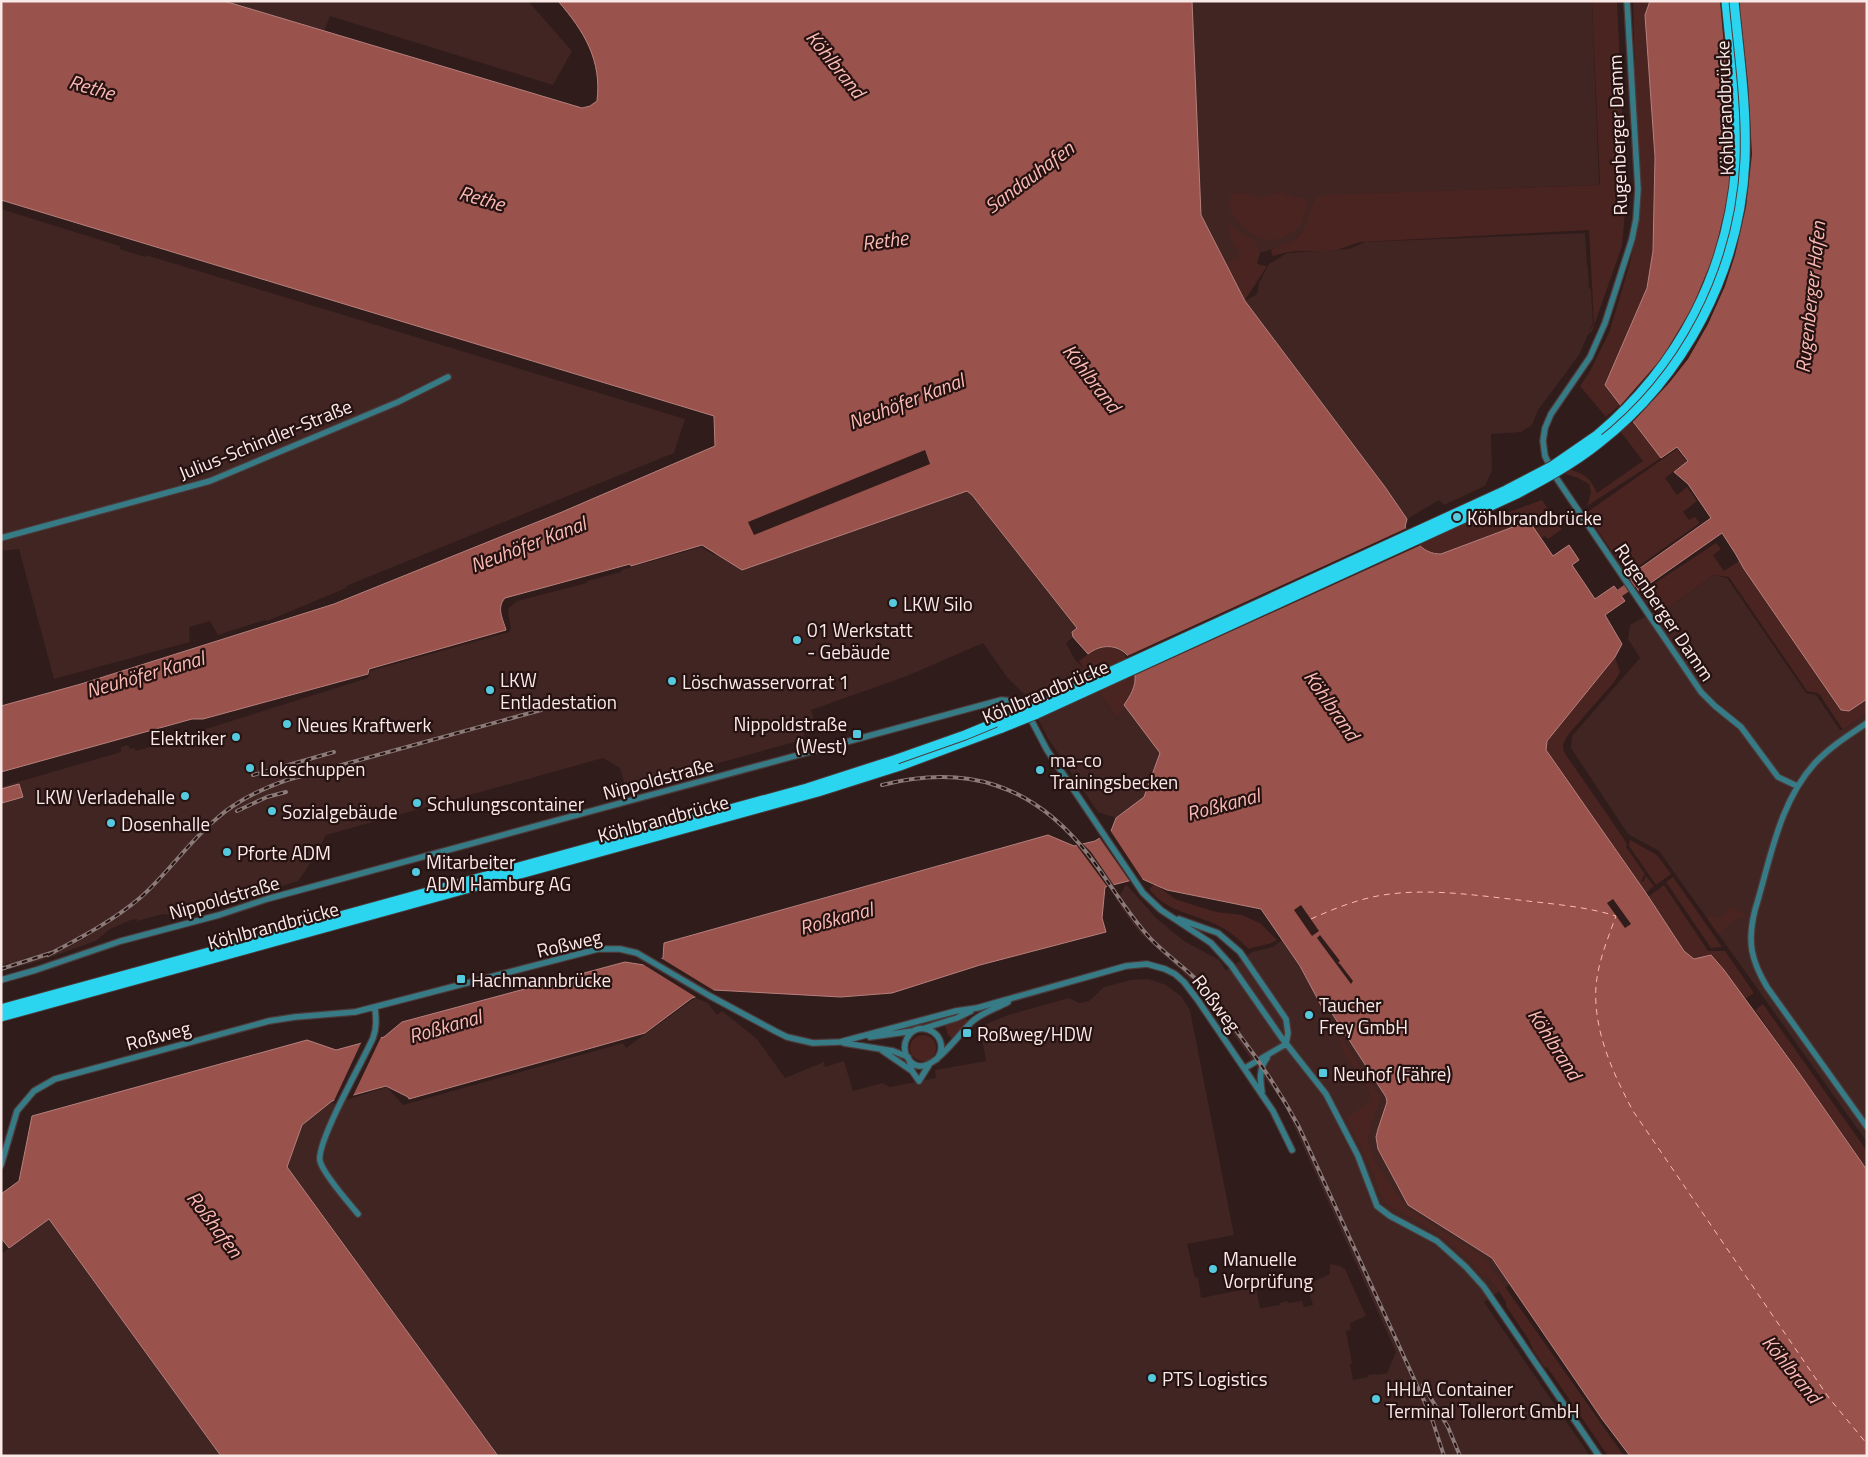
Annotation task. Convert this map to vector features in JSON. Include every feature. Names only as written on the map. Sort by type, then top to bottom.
[{"type":"main road","name":"Köhlbrandbrücke","points":[[1,1009],[807,788],[922,750],[999,721],[1092,681],[1506,490],[1552,466],[1577,450],[1609,425],[1650,382],[1668,359],[1686,330],[1702,300],[1714,269],[1729,217],[1736,163],[1735,94],[1726,1]]},
{"type":"main road","name":"Köhlbrandbrücke","points":[[1,1017],[818,792],[908,763],[1037,714],[1517,494],[1556,473],[1610,435],[1656,389],[1693,336],[1721,277],[1737,220],[1745,160],[1743,93],[1734,1]]},
{"type":"street","name":"Rugenberger Damm","points":[[1627,1],[1638,189],[1636,219],[1632,239],[1605,323],[1590,357],[1552,414],[1545,428],[1543,441],[1545,456],[1549,466],[1621,575],[1701,692],[1714,706],[1741,727],[1778,777],[1797,786]]},
{"type":"street","name":"Julius-Schindler-Straße","points":[[1,538],[210,481],[398,402],[448,377]]},
{"type":"street","name":"Nippoldstraße","points":[[1,980],[121,941],[219,915],[267,899],[1007,699],[1015,701],[1030,716],[1047,750],[1137,884],[1152,902],[1169,916]]},
{"type":"street","points":[[1867,723],[1826,753],[1807,772],[1797,786],[1785,814],[1755,910],[1750,938],[1752,954],[1767,987],[1867,1127]]},
{"type":"street","points":[[1169,916],[1199,934],[1224,956],[1286,1044],[1330,1101],[1366,1175],[1377,1206],[1390,1216],[1437,1241],[1484,1286],[1599,1456]]},
{"type":"street","points":[[1169,916],[1218,933],[1240,952],[1286,1020],[1288,1033],[1286,1044],[1245,1068]]},
{"type":"street","name":"Roßweg","points":[[1,1164],[6,1154],[14,1119],[23,1103],[34,1091],[56,1079],[269,1021],[295,1017],[345,1014],[375,1008],[598,949],[630,951],[648,959],[710,996],[787,1037],[813,1043],[840,1042],[858,1038],[956,1011],[977,1008],[1022,996],[1120,967],[1138,964],[1157,966],[1175,974],[1189,988],[1263,1095],[1282,1126],[1292,1150]]},
{"type":"street","name":"Roßweg","points":[[878,1048],[912,1070],[919,1081],[929,1065],[937,1059],[974,1019],[1022,996]]},
{"type":"street","points":[[358,1214],[320,1162],[321,1148],[373,1037],[376,1022],[375,1008]]},
{"type":"street","name":"Roßweg","points":[[858,1038],[880,1037],[918,1030],[957,1018],[977,1008]]},
{"type":"street","points":[[912,1070],[905,1048],[906,1041],[910,1035],[918,1030],[930,1030],[939,1038],[942,1050],[937,1059]]},
{"type":"street","name":"Roßweg","points":[[840,1042],[893,1051],[918,1065],[929,1065]]},
{"type":"street","points":[[1263,1095],[1262,1066],[1268,1056]]},
{"type":"shaded area","points":[[212,1],[528,1],[572,51],[553,85],[330,16],[323,34]]},
{"type":"shaded area","points":[[1192,1],[1592,1],[1599,185],[1331,195],[1293,243],[1226,263],[1201,215]]},
{"type":"shaded area","points":[[1592,1],[1617,1],[1626,200],[1622,246],[1592,331],[1588,335],[1594,323],[1589,230],[1362,242],[1336,250],[1297,251],[1272,255],[1271,250],[1293,241],[1301,234],[1312,204],[1320,195],[1600,185]]},
{"type":"shaded area","points":[[1633,1],[1650,1],[1645,15],[1655,157],[1653,251],[1647,288],[1605,385],[1620,405],[1606,417],[1580,386],[1589,373],[1609,333],[1630,263],[1637,228],[1637,140]]},
{"type":"shaded area","points":[[1280,192],[1295,198],[1306,197],[1306,211],[1298,228],[1274,240],[1263,239],[1251,233],[1239,223],[1228,206],[1231,202],[1230,197],[1233,194],[1242,193],[1263,197]]},
{"type":"shaded area","points":[[1,209],[120,246],[120,249],[145,257],[146,255],[685,419],[674,453],[346,586],[346,588],[267,621],[265,620],[218,635],[210,621],[189,627],[190,642],[54,679],[19,549],[1,551]]},
{"type":"shaded area","points":[[1229,224],[1257,243],[1260,254],[1257,263],[1267,266],[1245,300],[1226,263],[1240,257],[1231,238]]},
{"type":"shaded area","points":[[1585,233],[1593,323],[1579,355],[1538,410],[1532,425],[1521,432],[1491,434],[1492,471],[1485,486],[1444,505],[1439,500],[1407,519],[1245,301],[1257,294],[1259,283],[1269,264],[1287,253],[1349,249],[1365,242]]},
{"type":"shaded area","points":[[1632,420],[1661,458],[1587,506],[1591,493],[1589,484],[1560,472],[1565,468],[1581,474],[1589,479],[1597,493],[1643,461],[1620,431]]},
{"type":"shaded area","points":[[1677,449],[1687,462],[1665,478],[1677,495],[1687,487],[1697,501],[1683,512],[1689,520],[1695,517],[1700,523],[1627,574],[1586,513]]},
{"type":"shaded area","points":[[964,491],[972,495],[1077,628],[1072,632],[1073,637],[1066,643],[1075,660],[1084,668],[1117,718],[1124,705],[1160,753],[1144,797],[1116,818],[1098,812],[1049,740],[1026,696],[1007,677],[983,643],[907,676],[811,710],[814,720],[801,723],[805,739],[626,789],[620,768],[603,758],[326,835],[298,881],[187,915],[174,916],[163,914],[137,921],[137,919],[131,920],[110,929],[96,941],[36,962],[10,969],[9,963],[1,965],[1,787],[121,752],[121,747],[128,745],[130,749],[134,748],[136,751],[368,678],[370,671],[509,632],[511,629],[509,608],[517,601],[587,583],[587,581],[701,547],[714,555],[717,554],[743,570]]},
{"type":"shaded area","points":[[1542,500],[1562,529],[1548,539],[1545,536],[1541,539],[1529,521],[1441,554],[1427,551],[1416,541],[1471,518],[1506,513]]},
{"type":"shaded area","points":[[1716,543],[1721,549],[1713,555],[1724,571],[1739,561],[1849,710],[1867,699],[1867,713],[1843,730],[1820,695],[1807,691],[1729,577],[1714,575],[1661,613],[1653,612],[1640,593]]},
{"type":"shaded area","points":[[1714,575],[1727,578],[1806,693],[1816,695],[1840,730],[1843,730],[1867,713],[1867,1142],[1659,851],[1628,834],[1571,748],[1572,736],[1640,658],[1628,639],[1630,625],[1653,612],[1661,613]]},
{"type":"shaded area","points":[[1107,646],[1125,655],[1130,660],[1135,672],[1133,691],[1117,718],[1079,661],[1096,648]]},
{"type":"shaded area","points":[[1615,657],[1620,672],[1614,682],[1567,736],[1563,745],[1564,752],[1622,836],[1627,844],[1626,847],[1645,874],[1641,881],[1643,882],[1646,876],[1654,886],[1646,893],[1546,750],[1547,741]]},
{"type":"shaded area","points":[[1630,840],[1657,855],[1671,874],[1656,885],[1629,846]]},
{"type":"shaded area","points":[[1673,877],[1722,947],[1711,948],[1666,882]]},
{"type":"shaded area","points":[[1126,884],[1156,918],[1184,941],[1219,960],[1226,971],[1252,952],[1273,947],[1282,940],[1300,966],[1323,1009],[1328,1009],[1333,1015],[1386,1097],[1387,1102],[1376,1137],[1378,1149],[1408,1205],[1492,1258],[1510,1284],[1484,1302],[1590,1456],[498,1456],[287,1167],[302,1125],[332,1101],[333,1104],[387,1087],[403,1105],[623,1043],[626,1048],[695,998],[708,1003],[717,1015],[722,1011],[757,1039],[785,1078],[824,1062],[825,1067],[844,1061],[853,1091],[882,1083],[890,1087],[936,1078],[935,1070],[986,1061],[980,1027],[1008,1015],[1069,998],[1079,1003],[1089,1001],[1104,987],[1131,980],[1149,979],[1166,985],[1181,996],[1190,1010],[1234,1235],[1187,1244],[1195,1278],[1198,1277],[1201,1298],[1256,1287],[1260,1308],[1280,1305],[1280,1303],[1287,1301],[1288,1303],[1302,1301],[1304,1307],[1313,1305],[1308,1284],[1330,1274],[1330,1264],[1340,1266],[1345,1269],[1366,1316],[1350,1323],[1351,1330],[1346,1331],[1353,1380],[1368,1377],[1368,1375],[1387,1373],[1396,1352],[1285,1106],[1201,989],[1143,936],[1132,923],[1115,898],[1120,895]]},
{"type":"shaded area","points":[[1155,884],[1175,899],[1216,912],[1242,915],[1260,923],[1277,940],[1249,949],[1221,927],[1164,903],[1149,889]]},
{"type":"shaded area","points":[[1664,885],[1708,951],[1725,951],[1754,993],[1745,999],[1711,955],[1694,959],[1684,951],[1648,897]]},
{"type":"shaded area","points":[[1730,906],[1746,915],[1744,918],[1739,917],[1718,934],[1707,918],[1710,916],[1721,919]]},
{"type":"shaded area","points":[[1763,1004],[1867,1151],[1867,1169],[1755,1010]]},
{"type":"shaded area","points":[[966,1018],[968,1022],[953,1039],[948,1035],[945,1025]]},
{"type":"shaded area","points":[[1337,1031],[1381,1098],[1369,1129],[1368,1142],[1375,1162],[1407,1208],[1484,1257],[1624,1456],[1608,1456],[1547,1367],[1545,1368],[1533,1350],[1529,1340],[1492,1281],[1479,1273],[1468,1259],[1434,1231],[1389,1206],[1379,1192],[1373,1171],[1346,1118],[1372,1100],[1365,1083],[1343,1052]]},
{"type":"shaded area","points":[[923,1035],[933,1038],[936,1048],[933,1058],[923,1061],[913,1058],[910,1048],[913,1038]]},
{"type":"shaded area","points":[[49,1219],[221,1456],[1,1456],[1,1254]]},
{"type":"water","points":[[1,1],[224,1],[582,108],[590,106],[597,101],[597,72],[594,59],[583,35],[558,1],[1192,1],[1201,215],[1245,301],[1385,487],[1407,519],[1405,527],[1424,549],[1441,554],[1529,521],[1553,556],[1569,545],[1579,560],[1572,565],[1595,599],[1614,586],[1625,601],[1605,615],[1622,644],[1615,657],[1547,741],[1546,750],[1646,893],[1684,951],[1694,959],[1711,955],[1724,970],[1867,1170],[1867,1456],[1630,1456],[1602,1419],[1492,1258],[1408,1205],[1378,1149],[1376,1137],[1387,1102],[1386,1097],[1333,1015],[1328,1009],[1323,1009],[1300,966],[1261,909],[1167,890],[1140,878],[1105,887],[1102,918],[1106,932],[980,965],[892,993],[841,997],[714,990],[692,998],[645,1033],[409,1099],[386,1086],[332,1101],[302,1125],[287,1167],[498,1456],[221,1456],[49,1219],[9,1248],[1,1238],[1,1194],[19,1181],[32,1116],[307,1040],[336,1050],[384,1037],[402,1022],[625,962],[644,965],[663,958],[664,943],[1048,835],[1074,846],[1095,841],[1111,831],[1116,818],[1144,797],[1160,753],[1124,705],[1135,684],[1134,667],[1130,659],[1119,649],[1111,647],[1096,649],[1088,654],[1073,637],[1072,632],[1077,628],[967,491],[742,570],[702,545],[631,566],[630,564],[505,598],[502,602],[501,610],[506,630],[369,669],[368,674],[203,719],[192,719],[1,772],[1,706],[81,684],[334,604],[562,512],[715,446],[714,416],[1,200]]},
{"type":"water","name":"Rugenberger Hafen","points":[[1650,1],[1867,1],[1867,699],[1849,711],[1841,710],[1744,569],[1722,533],[1639,591],[1629,576],[1711,518],[1688,484],[1674,472],[1688,461],[1677,447],[1661,458],[1605,385],[1647,288],[1653,251],[1655,157],[1645,15]]},
{"type":"water","points":[[19,784],[23,797],[2,803],[1,789]]},
{"type":"pier","points":[[1720,1],[1739,1],[1748,84],[1752,154],[1746,207],[1735,255],[1725,286],[1708,324],[1688,359],[1669,383],[1631,424],[1619,407],[1662,358],[1692,308],[1714,255],[1725,209],[1729,186],[1732,136]]},
{"type":"pier","points":[[925,450],[930,464],[754,535],[748,522]]},
{"type":"pier","points":[[1409,527],[1421,545],[1133,676],[1131,667],[1125,657]]},
{"type":"pier","points":[[1110,830],[1143,880],[1131,883],[1099,837]]},
{"type":"pier","points":[[1081,842],[1091,852],[1115,887],[1109,889],[1075,843]]},
{"type":"pier","points":[[1613,899],[1631,924],[1625,928],[1607,903]]},
{"type":"pier","points":[[1301,905],[1319,931],[1312,936],[1294,910]]},
{"type":"pier","points":[[1320,935],[1340,961],[1338,963],[1353,981],[1351,984],[1317,938]]},
{"type":"pier","points":[[659,957],[718,993],[699,999],[641,963]]},
{"type":"pier","points":[[382,1035],[352,1098],[333,1103],[362,1041]]},
{"type":"waterway","points":[[1611,599],[1641,578]]},
{"type":"ferry route","points":[[1311,919],[1364,899],[1417,892],[1468,894],[1555,904],[1616,916],[1599,968],[1596,1003],[1601,1035],[1618,1082],[1633,1111],[1829,1398],[1867,1444]]},
{"type":"railway","points":[[48,955],[96,929],[130,906],[151,888],[215,820],[240,801],[268,787],[287,780],[541,710]]},
{"type":"railway","points":[[253,775],[334,752]]},
{"type":"railway","points":[[882,785],[913,779],[942,777],[969,779],[995,785],[1020,796],[1044,810],[1066,829],[1087,853],[1133,918],[1150,938],[1207,991],[1261,1064],[1299,1127],[1431,1416],[1444,1456]]},
{"type":"railway","points":[[237,811],[267,797],[286,792]]},
{"type":"railway","points":[[1,969],[54,952]]},
{"type":"railway","points":[[1423,1385],[1448,1427],[1460,1456]]},
{"type":"place","name":"Köhlbrandbrücke","points":[[1457,517]]},
{"type":"place","name":"LKW Silo","points":[[893,603]]},
{"type":"place","name":"01 Werkstatt - Gebäude","points":[[797,640]]},
{"type":"place","name":"Löschwasservorrat 1","points":[[672,681]]},
{"type":"place","name":"LKW Entladestation","points":[[490,690]]},
{"type":"place","name":"Neues Kraftwerk","points":[[287,724]]},
{"type":"place","name":"Nippoldstraße (West)","points":[[857,734]]},
{"type":"place","name":"Elektriker","points":[[236,737]]},
{"type":"place","name":"Lokschuppen","points":[[250,768]]},
{"type":"place","name":"ma-co Trainingsbecken","points":[[1040,770]]},
{"type":"place","name":"LKW Verladehalle","points":[[185,796]]},
{"type":"place","name":"Schulungscontainer","points":[[417,803]]},
{"type":"place","name":"Sozialgebäude","points":[[272,811]]},
{"type":"place","name":"Dosenhalle","points":[[111,823]]},
{"type":"place","name":"Pforte ADM","points":[[227,852]]},
{"type":"place","name":"Mitarbeiter ADM Hamburg AG","points":[[416,872]]},
{"type":"place","name":"Hachmannbrücke","points":[[461,979]]},
{"type":"place","name":"Taucher Frey GmbH","points":[[1309,1015]]},
{"type":"place","name":"Roßweg/HDW","points":[[967,1033]]},
{"type":"place","name":"Neuhof (Fähre)","points":[[1323,1073]]},
{"type":"place","name":"Manuelle Vorprüfung","points":[[1213,1269]]},
{"type":"place","name":"PTS Logistics","points":[[1152,1378]]},
{"type":"place","name":"HHLA Container Terminal Tollerort GmbH","points":[[1376,1399]]},
{"type":"water label","name":"Köhlbrand","points":[[836,64]]},
{"type":"water label","name":"Rethe","points":[[92,87]]},
{"type":"water label","name":"Sandauhafen","points":[[1029,177]]},
{"type":"water label","name":"Rethe","points":[[482,198]]},
{"type":"water label","name":"Rethe","points":[[885,240]]},
{"type":"water label","name":"Köhlbrand","points":[[1092,378]]},
{"type":"water label","name":"Neuhöfer Kanal","points":[[906,401]]},
{"type":"water label","name":"Neuhöfer Kanal","points":[[528,544]]},
{"type":"water label","name":"Neuhöfer Kanal","points":[[145,674]]},
{"type":"water label","name":"Köhlbrand","points":[[1332,705]]},
{"type":"water label","name":"Roßkanal","points":[[1223,804]]},
{"type":"water label","name":"Roßkanal","points":[[836,918]]},
{"type":"water label","name":"Roßkanal","points":[[445,1026]]},
{"type":"water label","name":"Köhlbrand","points":[[1555,1044]]},
{"type":"water label","name":"Roßhafen","points":[[215,1224]]},
{"type":"water label","name":"Köhlbrand","points":[[1792,1369]]}]
